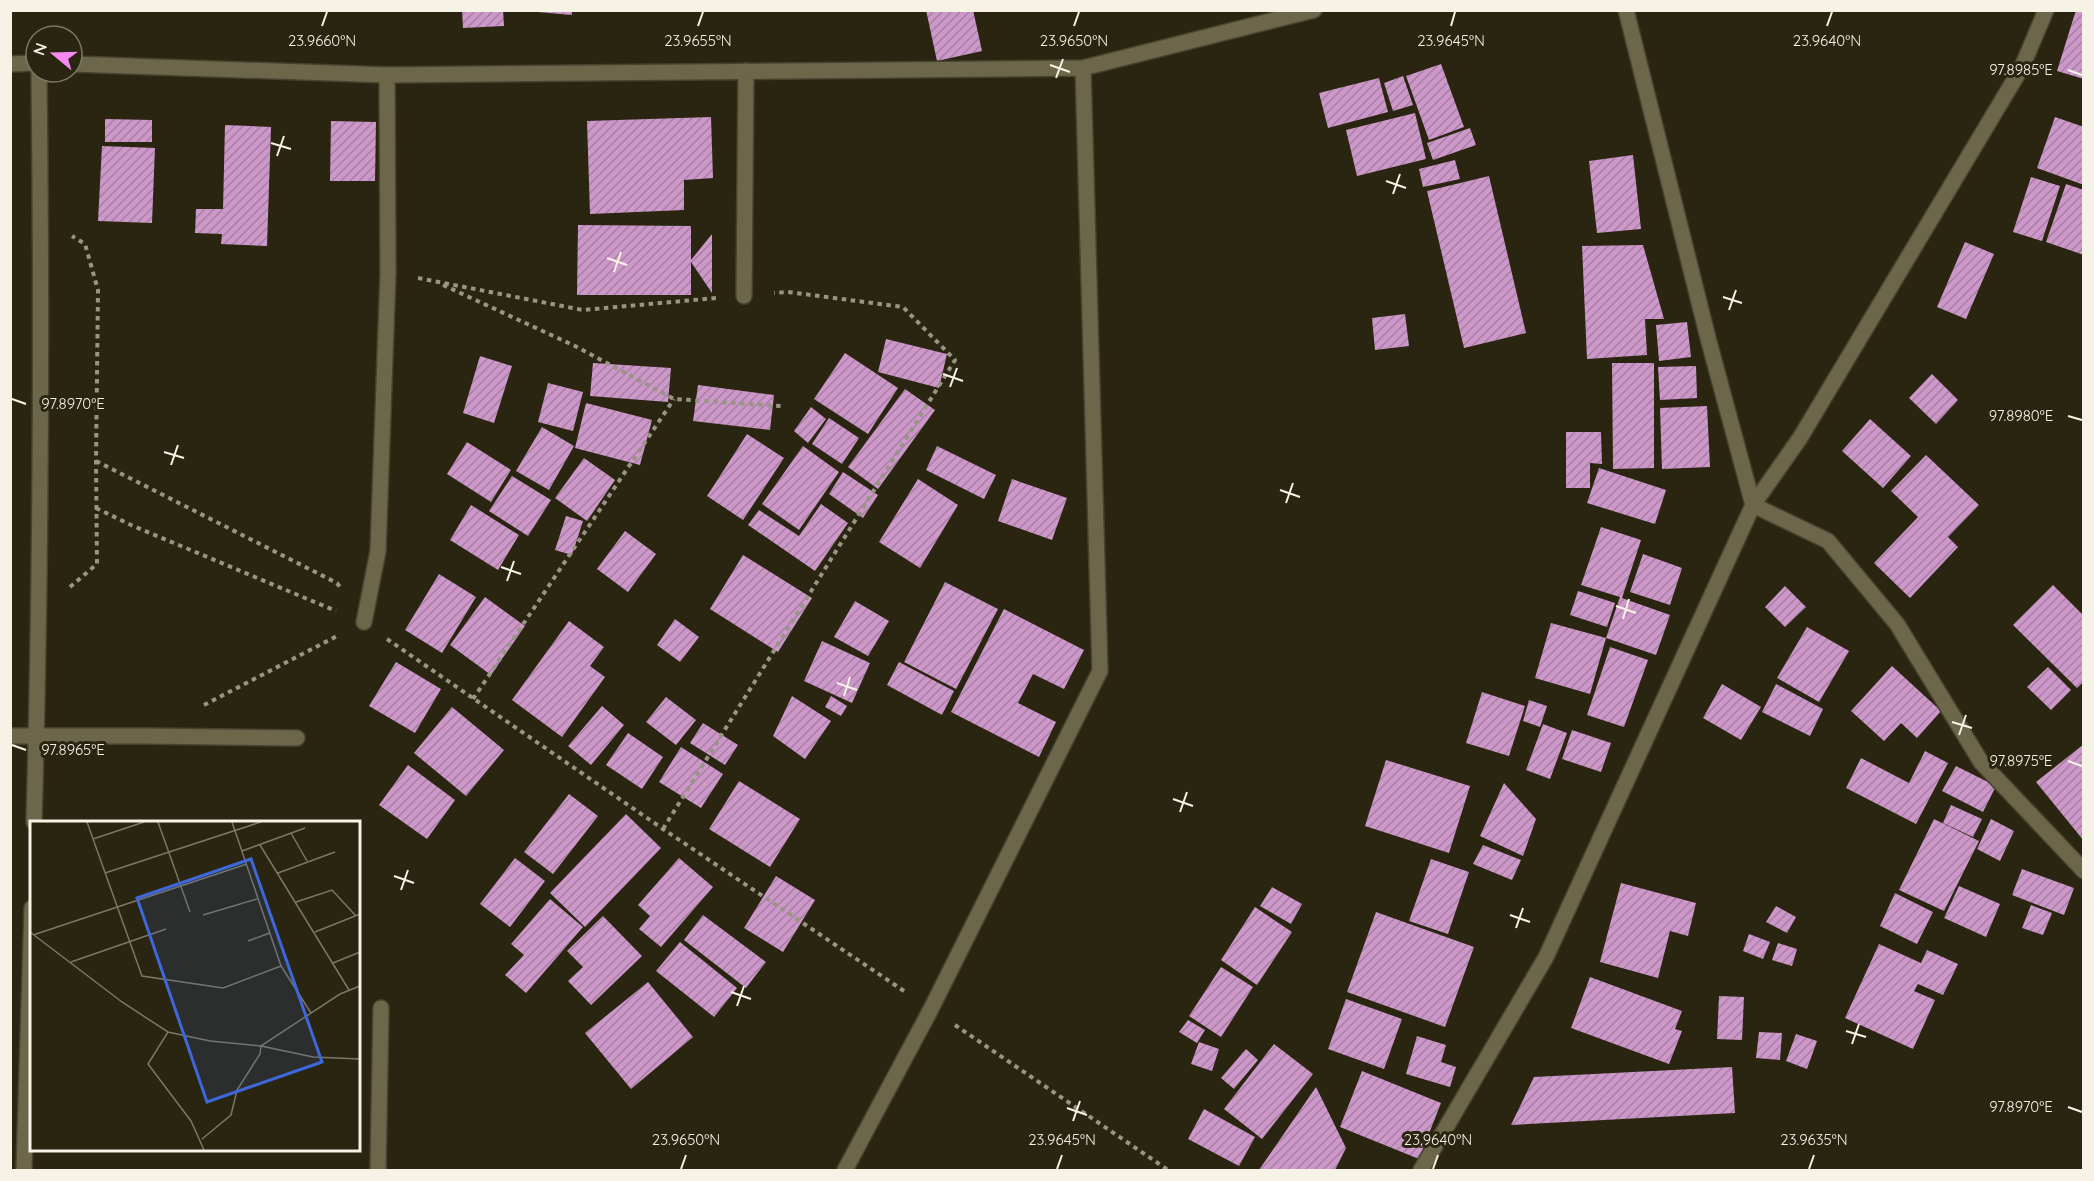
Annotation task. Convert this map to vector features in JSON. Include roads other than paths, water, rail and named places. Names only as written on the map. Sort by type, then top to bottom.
[{"type":"street","points":[[84,64],[387,75],[1083,68],[1314,10]]},
{"type":"street","points":[[1626,10],[1708,338],[1753,505],[1828,541],[1897,624],[1981,762],[2084,870]]},
{"type":"street","points":[[1420,1170],[1546,957],[1753,505],[1800,438],[2022,67],[2046,10]]},
{"type":"street","points":[[845,1170],[931,1010],[1100,671],[1083,68]]},
{"type":"street","points":[[744,296],[746,71]]},
{"type":"street","points":[[363,622],[378,551],[388,273],[387,75]]},
{"type":"street","points":[[34,821],[39,613],[41,215],[39,84]]},
{"type":"street","points":[[10,736],[297,738]]},
{"type":"street","points":[[24,1170],[30,974]]},
{"type":"street","points":[[378,1170],[381,1008]]}]
